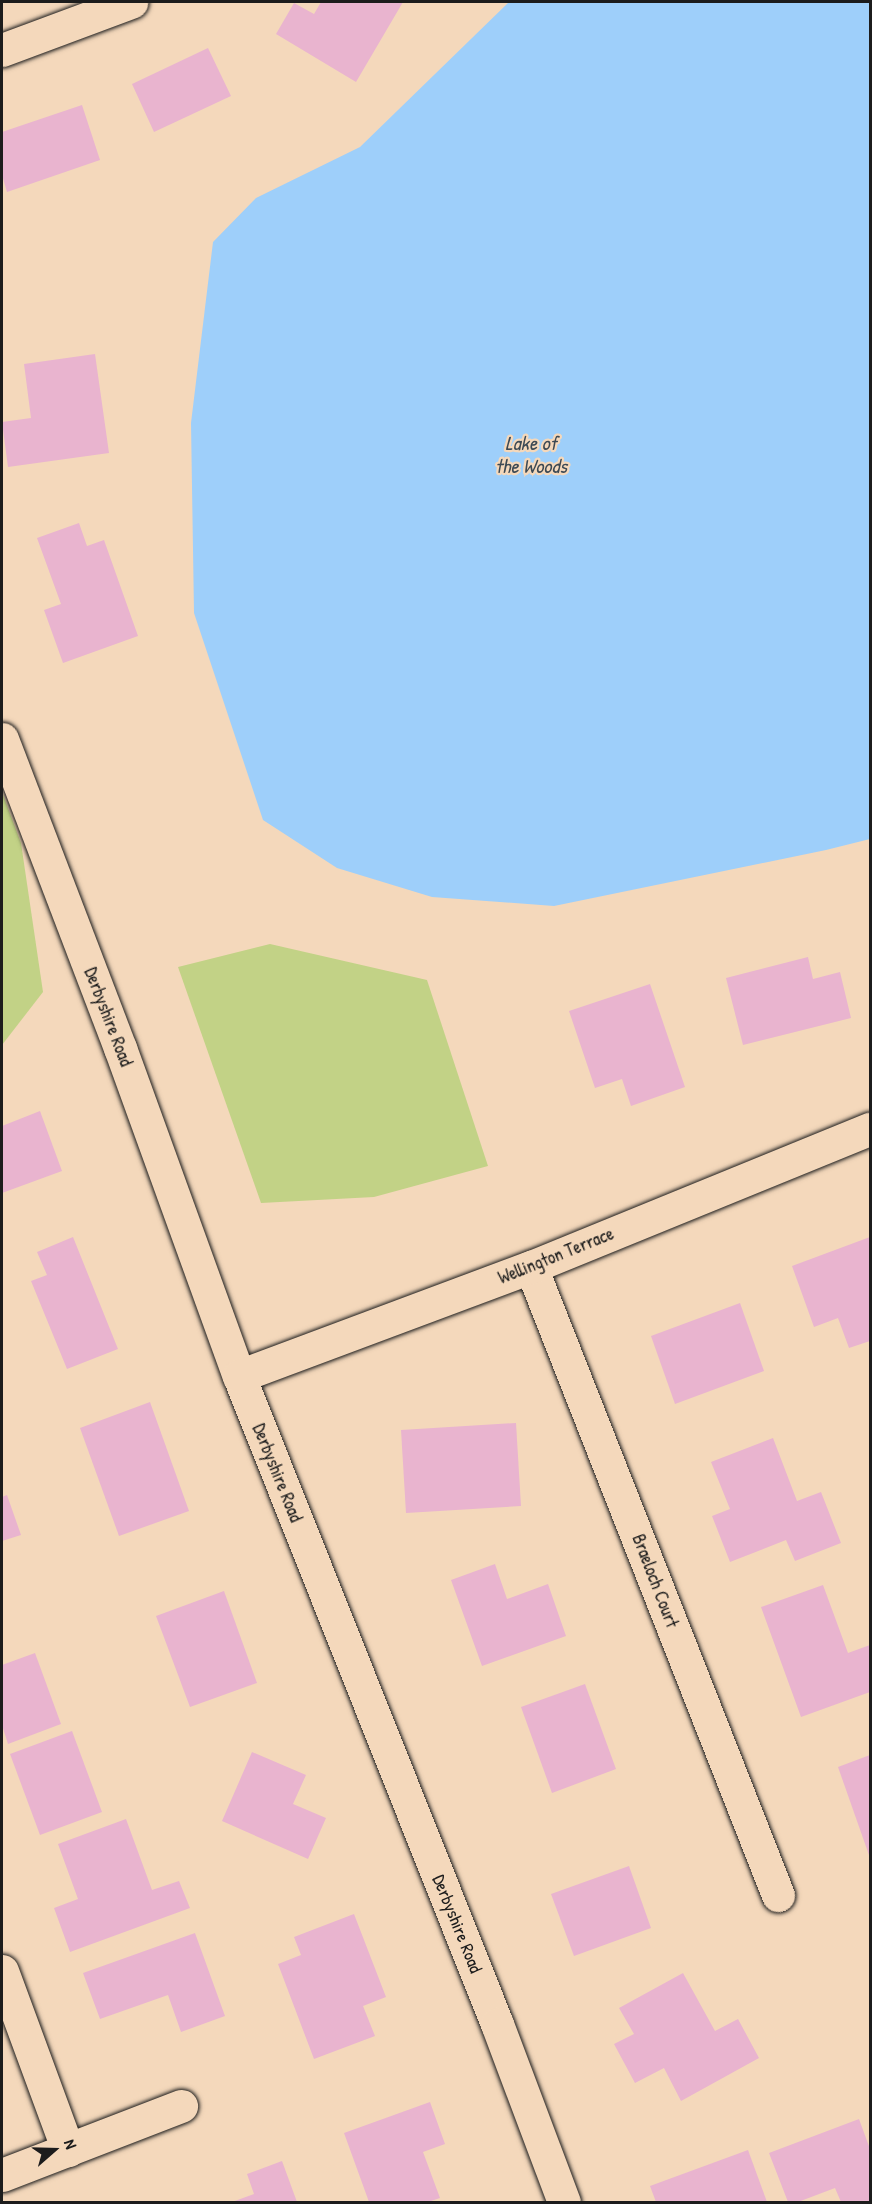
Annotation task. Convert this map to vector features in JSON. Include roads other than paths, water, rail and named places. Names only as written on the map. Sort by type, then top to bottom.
[{"type":"street","points":[[2,50],[131,2]]},
{"type":"street","name":"Derbyshire Road","points":[[2,739],[120,1048],[239,1376],[492,2013],[564,2202]]},
{"type":"street","name":"Wellington Terrace","points":[[239,1376],[531,1267],[870,1129]]},
{"type":"street","name":"Braeloch Court","points":[[531,1267],[778,1895]]},
{"type":"street","points":[[2,1971],[68,2150]]},
{"type":"street","points":[[2,2175],[181,2106]]},
{"type":"water","name":"Lake of the Woods","points":[[509,2],[870,2],[870,839],[554,906],[432,897],[337,868],[263,820],[194,613],[191,423],[213,242],[256,198],[360,147]]}]
